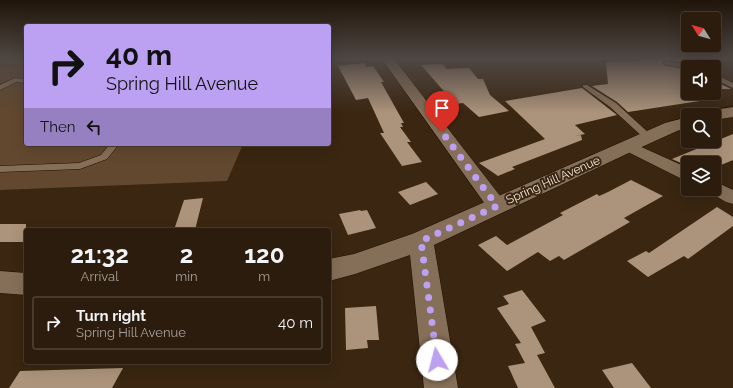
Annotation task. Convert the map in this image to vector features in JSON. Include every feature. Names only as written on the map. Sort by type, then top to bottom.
[{"type":"street","points":[[401,77],[497,206]]},
{"type":"street","points":[[721,114],[733,112]]},
{"type":"street","name":"Spring Hill Avenue","points":[[331,270],[355,264],[421,241],[648,137],[681,125]]},
{"type":"street","points":[[628,146],[681,172]]},
{"type":"street","points":[[721,191],[733,198]]},
{"type":"street","points":[[421,241],[441,388]]},
{"type":"street","points":[[0,282],[24,284]]},
{"type":"lane","points":[[0,88],[20,77]]},
{"type":"lane","points":[[0,80],[24,81]]},
{"type":"lane","points":[[721,80],[733,86]]},
{"type":"lane","points":[[585,86],[613,105],[648,137]]},
{"type":"lane","points":[[0,169],[80,166],[104,157],[113,146]]},
{"type":"shaded area","points":[[0,77],[24,77],[24,146],[242,146],[227,181],[0,190]]},
{"type":"building","points":[[344,77],[381,77],[384,82],[381,82],[404,123],[401,123],[403,127],[400,127],[411,142],[407,142],[422,162],[402,166],[380,133],[384,133],[368,98],[356,100]]},
{"type":"building","points":[[432,77],[476,77],[478,79],[483,79],[490,95],[509,111],[479,117],[463,103],[455,104]]},
{"type":"building","points":[[607,77],[681,77],[681,100],[706,100],[628,112],[617,102],[592,86],[608,84]]},
{"type":"building","points":[[721,84],[727,87],[731,89],[721,89]]},
{"type":"building","points":[[582,88],[617,115],[575,125],[585,134],[574,136],[581,135],[582,140],[512,167],[515,169],[498,176],[479,163],[545,139],[505,101]]},
{"type":"building","points":[[733,134],[733,160],[721,165],[721,156],[681,156],[681,163],[672,159],[699,148],[721,148],[721,139]]},
{"type":"building","points":[[631,180],[663,196],[624,218],[630,222],[564,260],[559,256],[550,261],[538,252],[507,271],[478,245],[496,236],[507,245],[563,215],[560,213],[597,194],[599,196]]},
{"type":"building","points":[[426,182],[438,194],[410,205],[398,192]]},
{"type":"building","points":[[203,198],[196,228],[175,228],[184,200]]},
{"type":"building","points":[[717,207],[733,217],[733,226],[688,259],[684,256],[648,277],[627,261],[646,251],[649,253]]},
{"type":"building","points":[[367,210],[376,228],[348,235],[339,214]]},
{"type":"building","points":[[0,224],[26,224],[26,228],[24,228],[24,242],[0,242]]},
{"type":"building","points":[[522,290],[546,321],[531,327],[545,353],[537,355],[555,388],[518,388],[508,366],[525,363],[515,344],[521,343],[497,308],[509,304],[503,296]]},
{"type":"building","points":[[376,306],[379,340],[367,340],[368,348],[346,350],[345,308]]},
{"type":"building","points":[[632,363],[651,388],[614,388],[602,370]]},
{"type":"building","points":[[123,368],[112,388],[9,388],[20,371]]},
{"type":"route","points":[[437,360],[421,241],[497,206],[442,132]]}]
